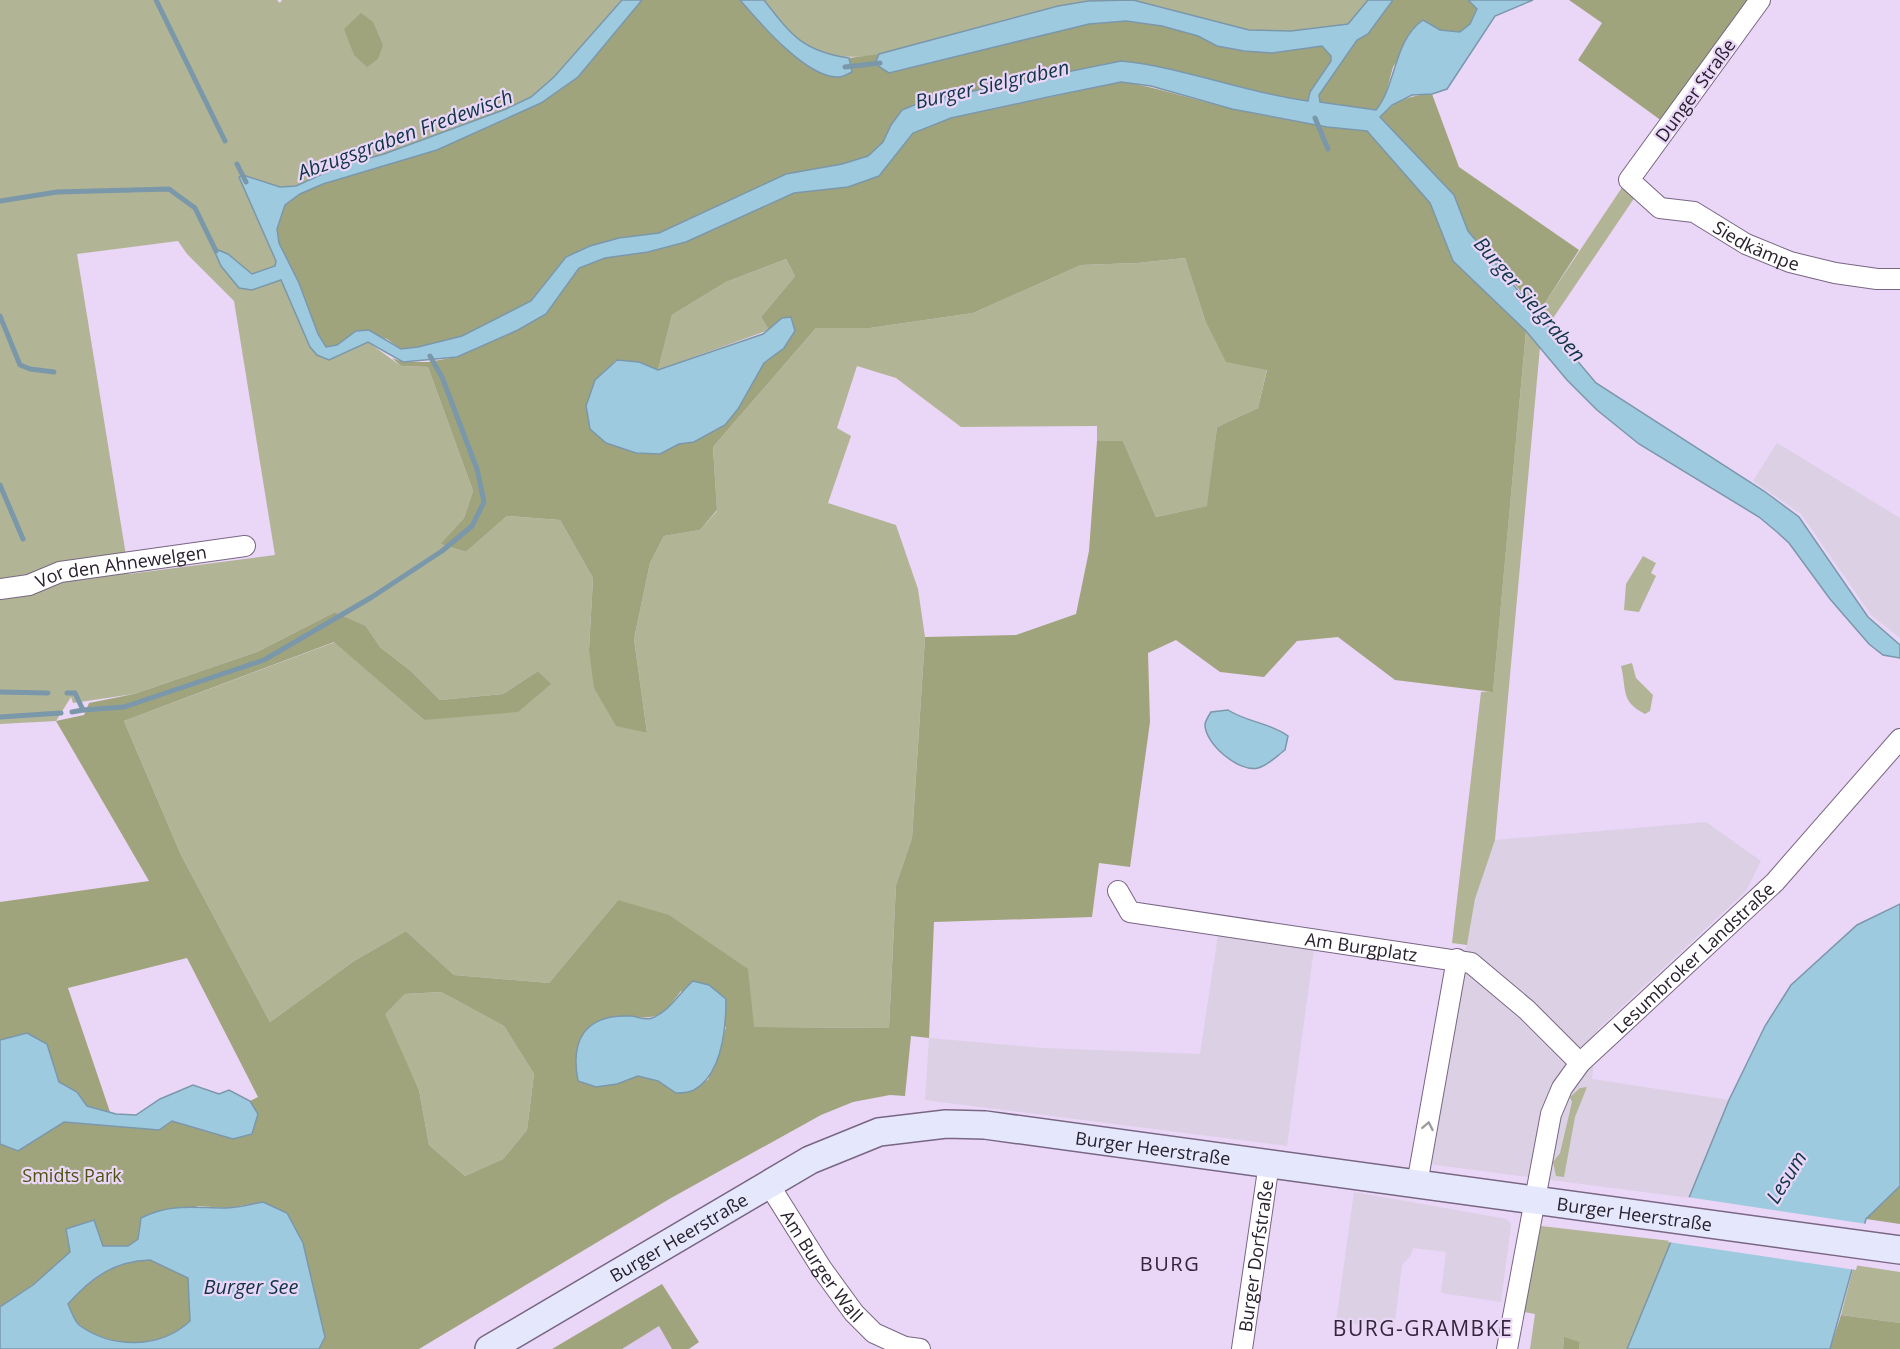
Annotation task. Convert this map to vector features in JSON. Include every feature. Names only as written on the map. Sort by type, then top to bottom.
[{"type":"main road","name":"Burger Heerstraße","points":[[489,1349],[810,1160],[879,1132],[946,1124],[985,1125],[1900,1250]]},
{"type":"street","name":"Dunger Straße","points":[[1629,180],[1760,0]]},
{"type":"street","name":"Siedkämpe","points":[[1629,180],[1660,208],[1694,212],[1746,244],[1790,262],[1835,273],[1877,279],[1900,279]]},
{"type":"street","name":"Vor den Ahnewelgen","points":[[0,589],[29,585],[60,572],[245,546]]},
{"type":"street","name":"Lesumbroker Landstraße","points":[[1507,1349],[1551,1113],[1562,1088],[1580,1063],[1775,882],[1900,739]]},
{"type":"street","name":"Am Burgplatz","points":[[1118,891],[1130,912],[1457,959],[1471,963],[1527,1010],[1580,1063]]},
{"type":"street","points":[[1417,1184],[1457,959]]},
{"type":"street","name":"Burger Dorfstraße","points":[[1242,1349],[1269,1163]]},
{"type":"street","name":"Am Burger Wall","points":[[768,1183],[822,1269],[854,1313],[873,1333],[905,1347],[921,1349]]},
{"type":"shaded area","points":[[1777,443],[1900,518],[1900,638],[1872,616],[1801,514],[1753,481]]},
{"type":"shaded area","points":[[1706,822],[1761,861],[1746,891],[1598,1029],[1592,1079],[1729,1100],[1690,1198],[1421,1163],[1459,963],[1467,945],[1475,899],[1495,840]]},
{"type":"shaded area","points":[[1218,935],[1314,949],[1287,1146],[925,1100],[929,1038],[1043,1048],[1200,1054]]},
{"type":"shaded area","points":[[1354,1192],[1507,1219],[1511,1225],[1501,1302],[1441,1293],[1446,1252],[1413,1248],[1411,1255],[1402,1265],[1394,1329],[1336,1322]]},
{"type":"shaded area","points":[[659,1326],[672,1349],[622,1349]]},
{"type":"green space","points":[[0,0],[277,0],[280,3],[282,0],[622,0],[554,77],[531,97],[506,109],[384,154],[340,166],[296,186],[280,187],[243,175],[239,177],[317,355],[329,360],[368,342],[401,366],[428,367],[473,491],[464,518],[440,544],[466,552],[507,516],[560,520],[593,578],[589,650],[616,725],[647,733],[634,639],[650,563],[664,536],[700,530],[717,511],[713,447],[816,328],[870,328],[973,313],[1081,265],[1185,258],[1205,320],[1267,369],[1258,408],[1217,427],[1208,506],[1156,517],[1123,441],[1097,441],[1097,426],[961,427],[896,378],[857,366],[837,428],[851,436],[828,503],[896,525],[918,589],[925,637],[912,838],[896,885],[889,1028],[753,1027],[618,900],[549,983],[454,975],[406,931],[354,961],[270,1022],[181,855],[124,721],[335,642],[424,720],[550,684],[538,671],[503,694],[440,700],[412,672],[380,647],[366,626],[335,612],[257,652],[134,694],[73,703],[71,697],[56,721],[0,724]],"holes":[[[178,241],[187,254],[234,301],[275,555],[129,574],[77,254]]]},
{"type":"green space","points":[[642,0],[740,0],[758,21],[852,72],[849,58],[879,54],[875,64],[889,73],[1089,24],[1126,21],[1162,26],[1198,36],[1217,46],[1244,51],[1272,53],[1322,46],[1331,56],[1331,61],[1310,92],[1309,101],[1145,64],[1121,61],[924,101],[891,125],[883,142],[868,156],[698,216],[659,233],[619,238],[590,246],[566,257],[531,301],[462,336],[401,349],[387,339],[356,331],[337,345],[326,347],[318,334],[299,283],[279,243],[277,229],[285,205],[300,194],[323,184],[437,150],[541,103],[578,77]]},
{"type":"green space","points":[[764,0],[1129,0],[1065,5],[906,49],[876,55],[848,57],[824,54],[806,46],[790,32]]},
{"type":"green space","points":[[1133,0],[1368,0],[1348,24],[1291,31],[1249,30]]},
{"type":"green space","points":[[1393,0],[1468,0],[1477,8],[1470,24],[1460,32],[1440,30],[1424,20],[1393,67],[1385,97],[1376,110],[1320,102],[1319,95],[1326,82],[1357,40],[1368,34]]},
{"type":"green space","points":[[1569,0],[1755,0],[1666,124],[1578,60],[1602,23]]},
{"type":"green space","points":[[361,13],[373,22],[383,45],[378,59],[367,67],[354,55],[344,29]]},
{"type":"green space","name":"Smidts Park","points":[[1121,82],[1267,116],[1367,131],[1430,203],[1453,261],[1526,331],[1493,692],[1395,680],[1338,637],[1297,641],[1264,677],[1220,672],[1176,640],[1148,653],[1150,722],[1130,867],[1099,863],[1092,917],[934,922],[929,1038],[911,1036],[905,1096],[890,1095],[853,1102],[821,1115],[671,1198],[419,1349],[319,1349],[325,1337],[303,1243],[263,1202],[227,1208],[198,1206],[128,1246],[103,1246],[66,1229],[70,1252],[33,1285],[0,1307],[0,1144],[18,1151],[64,1122],[159,1130],[172,1121],[233,1139],[257,1114],[250,1101],[258,1097],[187,958],[68,988],[110,1112],[87,1106],[77,1092],[59,1082],[47,1044],[27,1033],[0,1040],[0,902],[149,881],[56,721],[84,715],[89,703],[134,694],[257,652],[335,612],[366,626],[380,647],[412,672],[440,700],[503,694],[538,671],[551,684],[518,712],[424,720],[334,642],[124,721],[181,855],[270,1022],[354,961],[406,931],[454,975],[549,983],[618,900],[669,915],[748,969],[754,1027],[889,1028],[896,885],[912,838],[925,637],[1016,635],[1076,614],[1089,551],[1097,441],[1123,441],[1156,517],[1207,506],[1217,427],[1258,408],[1267,370],[1226,362],[1205,320],[1185,258],[1081,265],[973,313],[870,328],[816,328],[713,447],[717,510],[700,530],[664,536],[650,563],[634,639],[647,733],[616,726],[594,688],[589,650],[593,578],[560,520],[507,516],[466,552],[440,544],[464,518],[473,491],[428,367],[401,366],[392,358],[403,362],[428,362],[457,357],[518,330],[546,314],[579,268],[605,258],[648,252],[686,242],[794,193],[848,187],[879,176],[913,133],[951,118]],"holes":[[[786,259],[795,276],[761,317],[769,330],[782,318],[784,348],[764,363],[752,383],[694,442],[679,444],[660,454],[636,453],[606,443],[590,429],[595,380],[616,360],[639,362],[658,370],[672,315],[726,282]],[[681,991],[726,1027],[708,1080],[676,1093],[658,1081],[638,1076],[630,1016],[654,1016],[665,1010]],[[441,992],[504,1026],[534,1074],[527,1130],[503,1159],[465,1176],[429,1145],[419,1090],[385,1014],[405,994]]]},
{"type":"green space","points":[[1432,94],[1459,167],[1579,250],[1539,312],[1468,231],[1454,195],[1379,116],[1391,106],[1404,100]]},
{"type":"green space","points":[[1625,183],[1637,194],[1541,336],[1495,840],[1475,899],[1467,945],[1452,943],[1481,692],[1493,691],[1526,331]]},
{"type":"green space","points":[[786,259],[795,276],[761,317],[769,330],[658,370],[672,315],[726,282]]},
{"type":"green space","points":[[1643,556],[1656,563],[1651,573],[1656,576],[1639,612],[1624,610],[1626,584]]},
{"type":"green space","points":[[1632,663],[1636,678],[1653,695],[1650,711],[1645,714],[1632,704],[1626,694],[1621,666]]},
{"type":"green space","points":[[441,992],[504,1026],[534,1074],[527,1130],[503,1159],[465,1176],[429,1145],[419,1090],[384,1014],[405,994]]},
{"type":"green space","points":[[1587,1087],[1575,1117],[1564,1177],[1556,1176],[1553,1162],[1560,1153],[1572,1102],[1570,1097],[1580,1088]]},
{"type":"green space","points":[[1900,1186],[1900,1224],[1866,1219]]},
{"type":"green space","points":[[1541,1226],[1671,1241],[1627,1349],[1579,1349],[1580,1342],[1564,1338],[1563,1349],[1530,1349],[1535,1314],[1524,1312]]},
{"type":"green space","points":[[150,1260],[188,1278],[190,1321],[164,1337],[135,1342],[120,1342],[106,1338],[92,1333],[77,1323],[68,1304],[85,1286],[114,1268],[137,1261]]},
{"type":"green space","points":[[1854,1265],[1900,1272],[1900,1323],[1841,1315]]},
{"type":"green space","points":[[662,1284],[699,1342],[689,1349],[672,1349],[659,1326],[622,1349],[552,1349]]},
{"type":"green space","points":[[1841,1315],[1900,1323],[1900,1349],[1830,1349]]},
{"type":"green space","points":[[1564,1337],[1580,1342],[1579,1349],[1563,1349]]},
{"type":"water","points":[[622,0],[642,0],[578,77],[541,103],[437,150],[323,184],[300,194],[285,205],[277,229],[279,243],[299,283],[318,334],[326,347],[337,345],[356,331],[369,330],[401,349],[462,336],[531,301],[566,257],[590,246],[619,238],[659,233],[786,174],[842,164],[868,156],[883,142],[891,125],[902,110],[924,101],[1121,61],[1145,64],[1308,101],[1310,92],[1331,61],[1331,56],[1322,46],[1272,53],[1244,51],[1217,46],[1198,36],[1162,26],[1126,21],[1089,24],[889,73],[875,64],[879,54],[1058,6],[1088,1],[1133,0],[1249,30],[1291,31],[1348,24],[1368,0],[1393,0],[1368,34],[1357,40],[1319,95],[1320,102],[1376,110],[1383,100],[1406,39],[1423,20],[1440,30],[1460,32],[1470,24],[1477,9],[1468,0],[1533,0],[1495,16],[1447,89],[1432,94],[1412,95],[1392,105],[1380,117],[1454,195],[1468,231],[1596,383],[1764,491],[1799,517],[1868,617],[1900,645],[1900,658],[1883,655],[1869,644],[1830,599],[1789,543],[1759,517],[1639,444],[1597,410],[1567,380],[1526,331],[1453,261],[1430,203],[1367,131],[1327,127],[1232,109],[1151,86],[1121,82],[951,118],[913,133],[879,176],[848,187],[794,193],[686,242],[648,252],[605,258],[579,268],[546,314],[518,330],[457,357],[403,362],[368,342],[329,360],[317,355],[310,347],[281,280],[252,290],[239,288],[221,266],[213,248],[228,254],[252,274],[275,266],[276,261],[239,177],[243,175],[280,187],[296,186],[340,166],[384,154],[506,109],[531,97],[554,77]]},
{"type":"water","points":[[740,0],[764,0],[800,40],[820,51],[849,58],[852,72],[839,77],[826,75],[813,69],[785,48]]},
{"type":"water","points":[[791,317],[795,331],[784,348],[764,363],[738,409],[725,425],[694,442],[679,444],[660,454],[636,453],[606,443],[590,429],[586,406],[595,380],[617,360],[639,362],[658,370],[763,334],[782,318]]},
{"type":"water","points":[[1228,710],[1288,736],[1285,750],[1269,763],[1258,768],[1242,766],[1224,755],[1210,740],[1205,724],[1211,712]]},
{"type":"water","name":"Lesum","points":[[1900,904],[1900,1186],[1866,1219],[1830,1349],[1627,1349],[1729,1100],[1765,1026],[1791,985],[1857,925]]},
{"type":"water","points":[[693,981],[709,985],[726,999],[725,1023],[720,1049],[711,1073],[703,1083],[692,1091],[676,1093],[658,1081],[638,1076],[617,1084],[596,1087],[578,1081],[576,1053],[584,1032],[592,1025],[615,1017],[652,1018],[669,1006]]},
{"type":"water","points":[[27,1033],[47,1044],[59,1082],[77,1092],[87,1106],[116,1114],[136,1115],[160,1099],[193,1085],[219,1094],[229,1090],[250,1101],[258,1114],[252,1134],[233,1139],[172,1121],[159,1130],[64,1122],[18,1151],[0,1144],[0,1040]]},
{"type":"water","name":"Burger See","points":[[263,1202],[287,1213],[303,1243],[325,1337],[319,1349],[0,1349],[0,1307],[33,1285],[70,1252],[66,1229],[94,1220],[103,1246],[128,1246],[138,1239],[141,1218],[152,1213],[173,1208],[230,1208]],"holes":[[[150,1260],[188,1278],[190,1321],[165,1337],[150,1341],[121,1342],[92,1333],[77,1323],[68,1304],[85,1286],[104,1273],[137,1261]]]},
{"type":"pier","points":[[1687,1197],[1867,1224],[1856,1270],[1668,1242]]},
{"type":"waterway","points":[[156,0],[225,141]]},
{"type":"waterway","name":"Abzugsgraben Fredewisch","points":[[845,67],[880,63]]},
{"type":"waterway","points":[[1315,118],[1328,149]]},
{"type":"waterway","points":[[237,164],[246,182]]},
{"type":"waterway","name":"Burger Sielgraben","points":[[0,201],[57,192],[169,189],[195,208],[216,251]]},
{"type":"waterway","points":[[0,316],[20,365],[30,369],[54,372]]},
{"type":"waterway","points":[[67,693],[75,693],[83,710],[124,707],[264,660],[372,597],[442,551],[472,526],[484,502],[477,469],[442,377],[430,356]]},
{"type":"waterway","points":[[0,485],[23,539]]},
{"type":"waterway","points":[[0,692],[48,693]]},
{"type":"waterway","points":[[72,712],[83,710]]},
{"type":"waterway","points":[[0,717],[61,713]]},
{"type":"district","name":"BURG","points":[[1170,1263]]},
{"type":"district","name":"BURG-GRAMBKE","points":[[1423,1328]]}]
